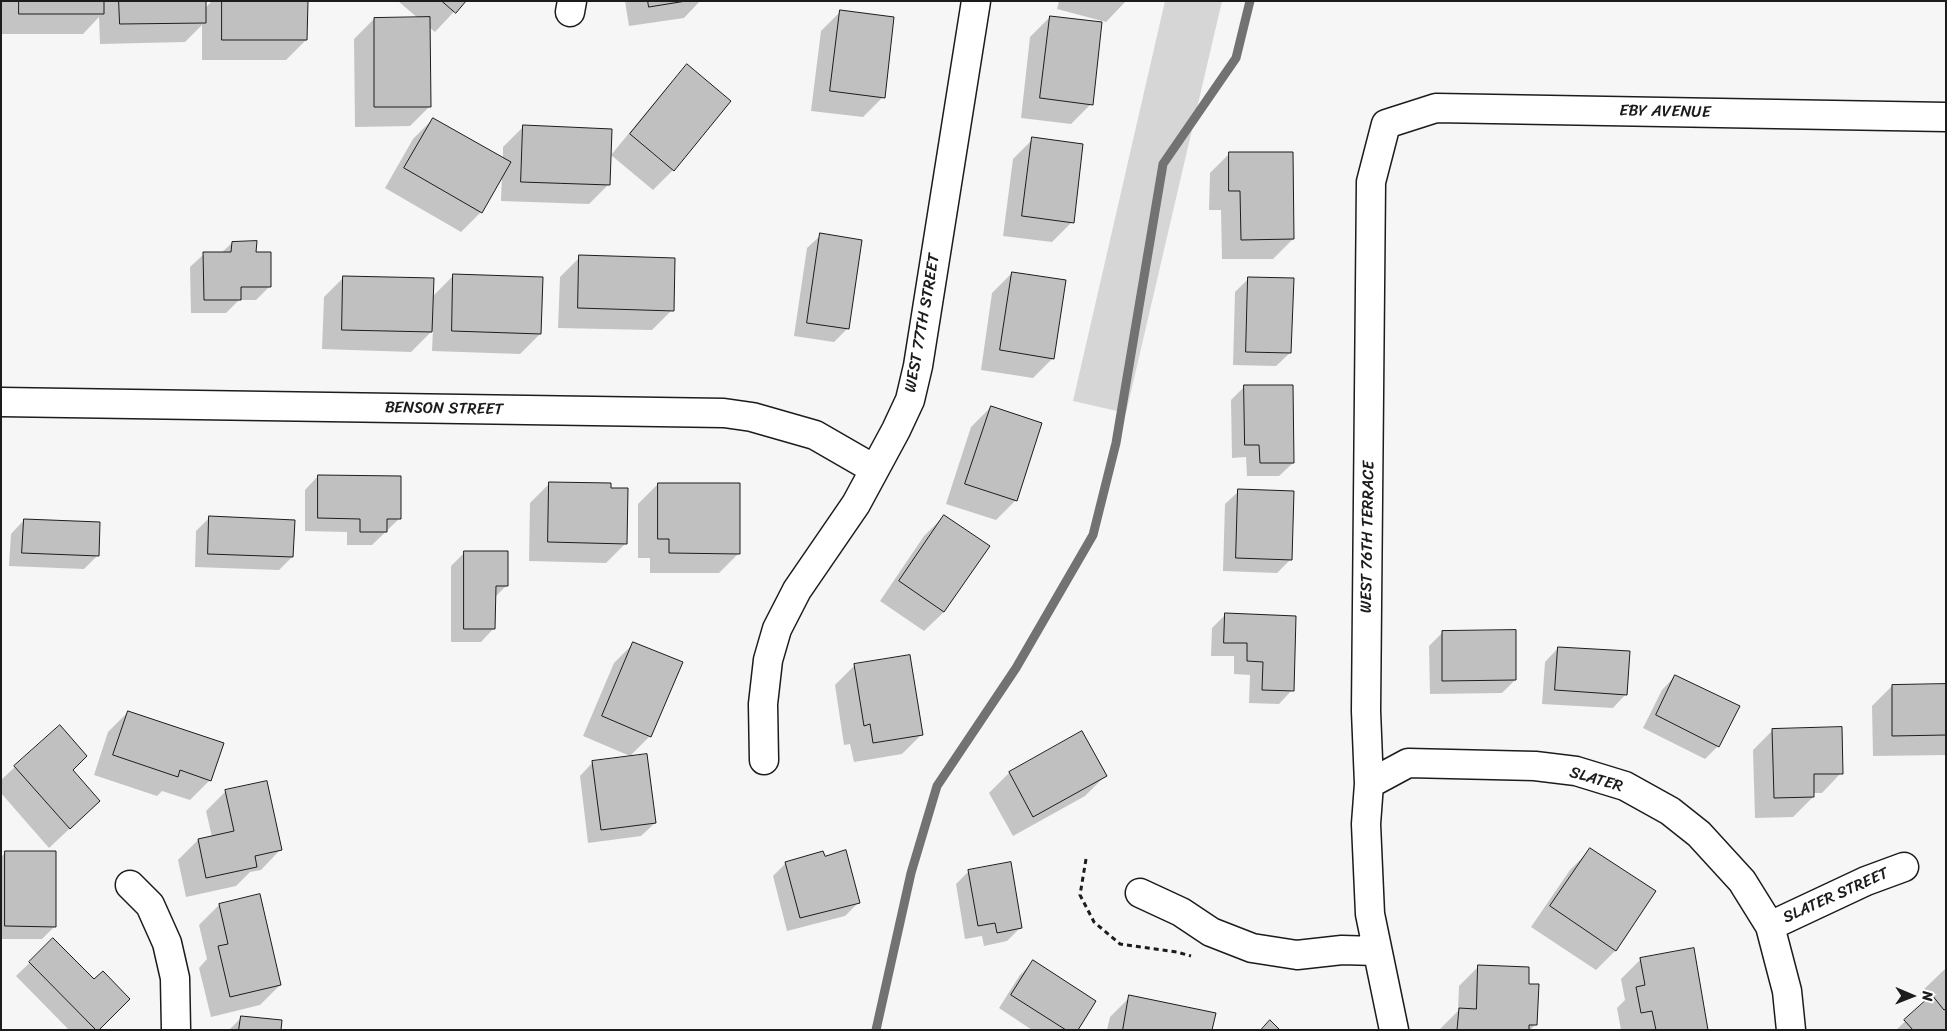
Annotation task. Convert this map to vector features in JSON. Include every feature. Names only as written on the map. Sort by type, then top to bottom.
[{"type":"street","name":"WEST 77TH STREET","points":[[764,760],[763,704],[768,660],[777,629],[797,590],[856,504],[910,400],[918,366],[976,1]]},
{"type":"street","name":"EBY AVENUE","points":[[1386,124],[1436,108],[1946,117]]},
{"type":"street","name":"WEST 76TH TERRACE","points":[[1386,124],[1371,182],[1366,701],[1369,784],[1366,833],[1370,914],[1376,951],[1394,1030]]},
{"type":"street","name":"BENSON STREET","points":[[1,402],[724,413],[752,417],[815,435],[874,469]]},
{"type":"street","name":"SLATER","points":[[1369,784],[1408,764],[1535,766],[1576,772],[1625,786],[1670,811],[1699,834],[1742,881],[1770,926],[1787,991],[1790,1030]]},
{"type":"street","name":"SLATER STREET","points":[[1770,926],[1866,881],[1904,867]]},
{"type":"street","points":[[130,884],[150,905],[167,943],[175,978],[176,1030]]},
{"type":"street","points":[[1140,893],[1181,912],[1211,932],[1252,948],[1297,955],[1342,950],[1376,951]]},
{"type":"shaded area","points":[[1165,1],[1222,1],[1126,413],[1073,401]]},
{"type":"building","points":[[19,1],[104,1],[104,14],[19,14]]},
{"type":"building","points":[[119,1],[206,1],[206,23],[120,24]]},
{"type":"building","points":[[222,1],[308,1],[307,40],[222,40]]},
{"type":"building","points":[[442,1],[466,1],[456,13]]},
{"type":"building","points":[[648,1],[686,1],[649,7]]},
{"type":"building","points":[[840,10],[894,17],[885,98],[830,91]]},
{"type":"building","points":[[1050,16],[1102,22],[1093,105],[1040,98]]},
{"type":"building","points":[[430,17],[431,107],[374,107],[374,18]]},
{"type":"building","points":[[687,64],[731,101],[674,171],[630,134]]},
{"type":"building","points":[[433,118],[511,162],[482,213],[404,168]]},
{"type":"building","points":[[523,125],[612,129],[610,185],[521,182]]},
{"type":"building","points":[[1032,137],[1083,144],[1074,223],[1022,216]]},
{"type":"building","points":[[1229,152],[1293,152],[1294,239],[1241,240],[1240,191],[1229,191]]},
{"type":"building","points":[[820,233],[862,240],[849,329],[807,323]]},
{"type":"building","points":[[257,241],[256,252],[271,252],[271,287],[241,287],[241,300],[204,300],[203,252],[231,252],[232,242]]},
{"type":"building","points":[[579,255],[675,258],[674,311],[578,308]]},
{"type":"building","points":[[1012,272],[1066,280],[1054,359],[1000,350]]},
{"type":"building","points":[[453,274],[543,277],[541,334],[452,331]]},
{"type":"building","points":[[343,276],[434,278],[432,332],[342,330]]},
{"type":"building","points":[[1248,277],[1294,278],[1291,353],[1246,352]]},
{"type":"building","points":[[1244,385],[1293,385],[1294,463],[1260,463],[1259,445],[1245,445]]},
{"type":"building","points":[[991,406],[1042,423],[1017,501],[965,484]]},
{"type":"building","points":[[318,475],[401,476],[401,519],[387,519],[387,532],[360,532],[360,519],[318,518]]},
{"type":"building","points":[[549,482],[611,483],[611,488],[628,488],[627,544],[548,542]]},
{"type":"building","points":[[658,483],[740,483],[740,554],[669,553],[669,539],[658,539]]},
{"type":"building","points":[[1238,489],[1294,491],[1292,560],[1236,558]]},
{"type":"building","points":[[944,515],[990,546],[944,612],[899,581]]},
{"type":"building","points":[[209,516],[295,520],[293,557],[208,554]]},
{"type":"building","points":[[24,519],[100,522],[99,556],[22,553]]},
{"type":"building","points":[[464,551],[508,551],[508,586],[496,586],[495,629],[464,629]]},
{"type":"building","points":[[1225,613],[1296,616],[1294,691],[1262,690],[1263,662],[1247,661],[1247,643],[1224,643]]},
{"type":"building","points":[[1516,630],[1516,680],[1442,681],[1442,631]]},
{"type":"building","points":[[633,642],[683,662],[651,737],[602,716]]},
{"type":"building","points":[[1558,647],[1630,651],[1627,695],[1555,690]]},
{"type":"building","points":[[910,655],[923,735],[873,743],[870,724],[864,726],[854,664]]},
{"type":"building","points":[[1675,675],[1740,706],[1719,747],[1656,715]]},
{"type":"building","points":[[1946,684],[1946,735],[1892,736],[1892,685]]},
{"type":"building","points":[[128,711],[224,743],[211,781],[180,770],[178,777],[113,755]]},
{"type":"building","points":[[60,725],[87,756],[73,770],[100,801],[70,829],[14,766]]},
{"type":"building","points":[[1842,727],[1843,774],[1814,774],[1814,797],[1774,798],[1772,729]]},
{"type":"building","points":[[1082,731],[1107,776],[1033,817],[1009,772]]},
{"type":"building","points":[[647,754],[656,823],[601,830],[592,761]]},
{"type":"building","points":[[267,781],[282,850],[255,856],[257,867],[206,878],[198,839],[234,831],[225,790]]},
{"type":"building","points":[[1590,848],[1656,891],[1616,951],[1550,906]]},
{"type":"building","points":[[846,850],[860,903],[800,918],[785,862],[823,851],[825,856]]},
{"type":"building","points":[[5,851],[56,851],[56,927],[5,926]]},
{"type":"building","points":[[1011,862],[1022,928],[997,933],[995,923],[978,926],[968,870]]},
{"type":"building","points":[[260,894],[281,985],[230,997],[218,946],[228,944],[219,904]]},
{"type":"building","points":[[53,938],[94,979],[103,971],[130,999],[99,1030],[96,1030],[29,962]]},
{"type":"building","points":[[1694,948],[1708,1030],[1656,1030],[1652,1011],[1641,1013],[1636,987],[1645,985],[1640,958]]},
{"type":"building","points":[[1033,960],[1096,1001],[1078,1030],[1066,1030],[1011,995]]},
{"type":"building","points":[[1478,965],[1529,967],[1529,984],[1539,984],[1537,1025],[1529,1025],[1529,1030],[1457,1030],[1459,1008],[1476,1009]]},
{"type":"building","points":[[1129,995],[1216,1013],[1212,1030],[1123,1030]]},
{"type":"building","points":[[1932,995],[1944,1010],[1946,1009],[1946,1030],[1913,1030],[1904,1020]]},
{"type":"building","points":[[241,1016],[282,1020],[281,1030],[239,1030]]},
{"type":"building","points":[[1270,1020],[1280,1030],[1261,1030]]},
{"type":"waterway","points":[[876,1030],[911,873],[937,786],[1016,668],[1093,535],[1116,443],[1163,164],[1236,58],[1250,1]]}]
